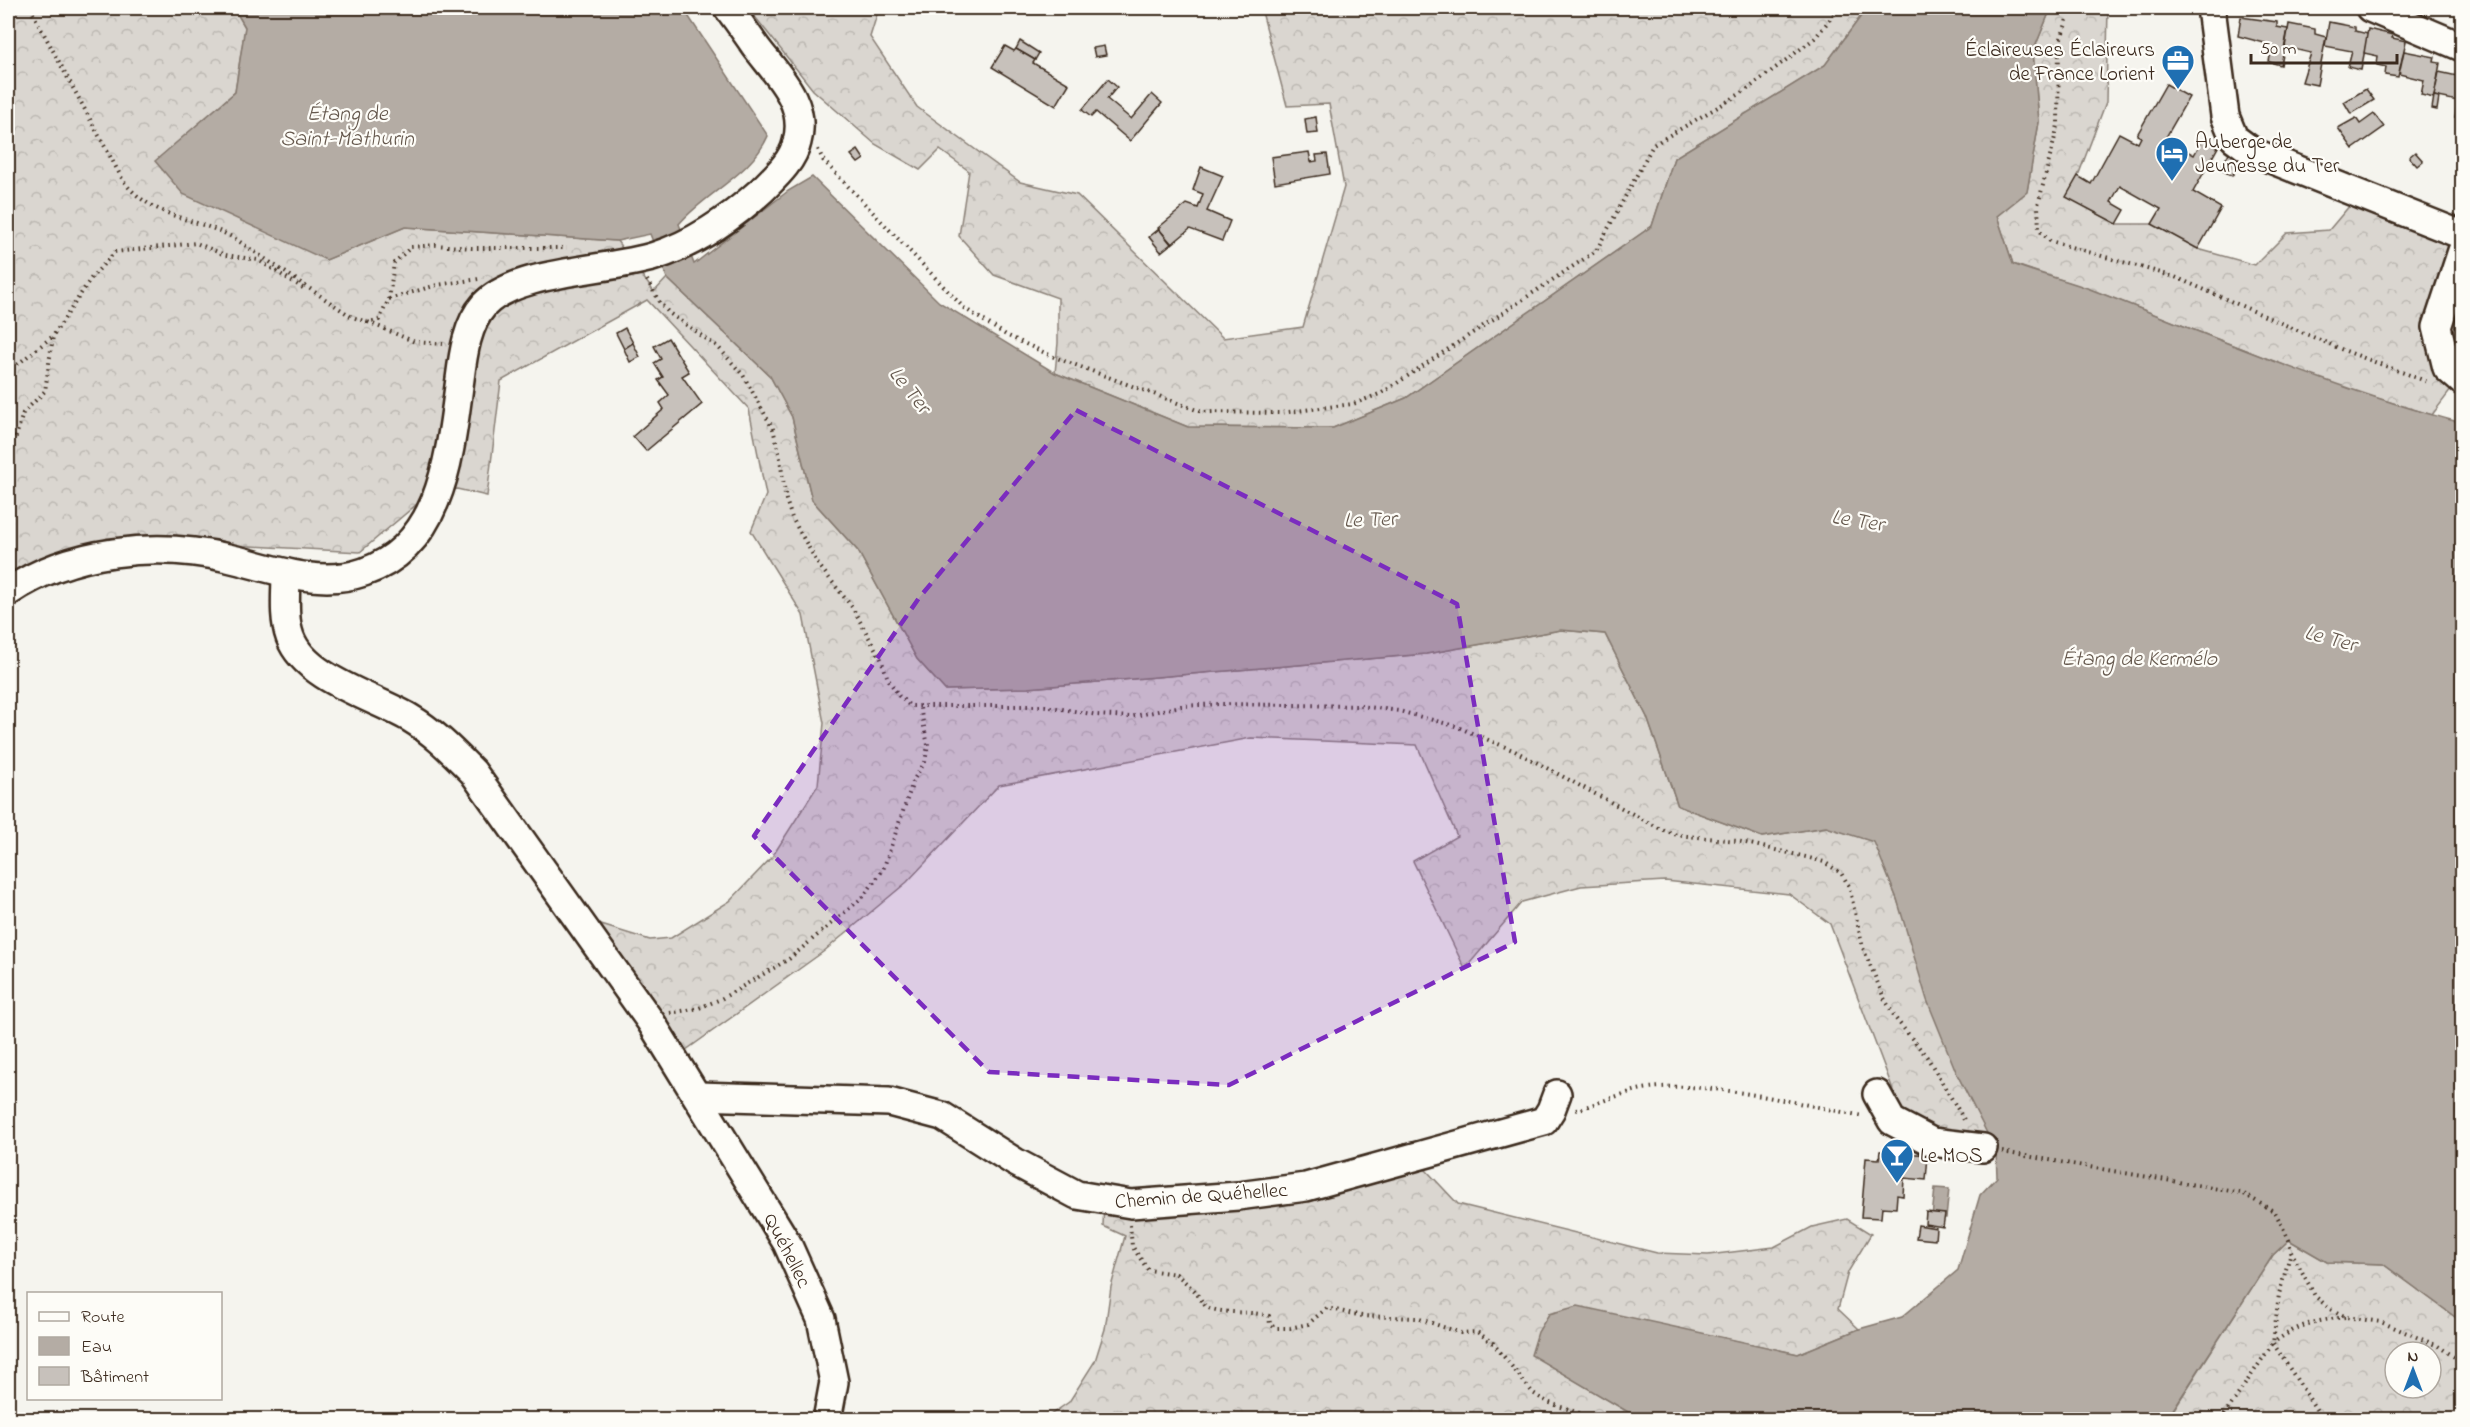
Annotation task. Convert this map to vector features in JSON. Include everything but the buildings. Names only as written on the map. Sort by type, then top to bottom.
[{"type":"street","points":[[8,592],[53,568],[117,553],[155,549],[225,557],[310,578],[361,573],[397,555],[426,522],[440,488],[449,452],[466,343],[483,306],[503,290],[526,282],[647,259],[691,242],[713,230],[777,176],[798,142],[800,126],[795,101],[784,82],[728,8]]},
{"type":"street","points":[[2211,8],[2225,116],[2234,138],[2253,152],[2463,235]]},
{"type":"street","points":[[2370,8],[2463,47]]},
{"type":"street","points":[[2449,378],[2437,327],[2463,251]]},
{"type":"street","name":"Quéhellec","points":[[286,573],[290,637],[298,652],[326,675],[410,717],[439,738],[473,772],[651,1022],[787,1243],[821,1319],[834,1382],[827,1419]]},
{"type":"street","points":[[1544,1121],[1557,1094]]},
{"type":"street","points":[[1876,1094],[1892,1121],[1932,1142],[1990,1149]]},
{"type":"street","name":"Chemin de Quéhellec","points":[[698,1096],[889,1102],[915,1107],[942,1116],[971,1132],[1053,1185],[1099,1200],[1131,1204],[1238,1196],[1306,1187],[1544,1121]]},
{"type":"path","points":[[30,8],[124,182],[135,195],[150,207],[214,228],[234,238],[296,278],[318,297]]},
{"type":"path","points":[[816,143],[823,160],[964,308],[1006,335],[1054,357],[1203,412],[1280,413],[1353,404],[1382,393],[1596,251],[1653,145],[1745,91],[1815,39],[1839,8]]},
{"type":"path","points":[[2068,8],[2066,24],[2059,44],[2058,125],[2038,204],[2039,230],[2044,236],[2050,241],[2175,277],[2343,350],[2420,377],[2449,378]]},
{"type":"path","points":[[8,372],[53,336],[92,277],[115,252],[196,243],[225,255],[258,260],[352,317],[415,342],[466,343]]},
{"type":"path","points":[[367,322],[379,320],[389,299],[394,263],[411,247],[436,245],[471,248],[568,248]]},
{"type":"path","points":[[647,259],[660,303],[669,313],[718,347],[743,375],[773,429],[786,500],[792,518],[818,564],[852,608],[881,658],[888,679],[898,696],[910,706],[920,708],[1045,706],[1097,715],[1130,717],[1181,706],[1220,704],[1361,705],[1399,711],[1455,726],[1515,752],[1659,828],[1677,835],[1737,842],[1824,862],[1841,873],[1849,886],[1863,948],[1884,998],[1896,1019],[1927,1057],[1990,1149],[2242,1193],[2276,1212],[2289,1240],[2291,1251],[2314,1296],[2346,1317]]},
{"type":"path","points":[[389,299],[437,285],[482,278]]},
{"type":"path","points":[[8,446],[15,440],[22,413],[45,391],[53,336]]},
{"type":"path","points":[[651,1022],[666,1014],[699,1008],[721,999],[779,965],[838,921],[863,897],[883,870],[914,779],[925,762],[928,745],[920,708]]},
{"type":"path","points":[[1544,1121],[1638,1090],[1662,1087],[1739,1094],[1892,1121]]},
{"type":"path","points":[[1131,1204],[1130,1233],[1132,1246],[1139,1259],[1148,1270],[1176,1274],[1194,1290],[1206,1307],[1225,1313],[1269,1316],[1270,1324],[1275,1328],[1290,1328],[1308,1324],[1317,1313],[1327,1308],[1362,1316],[1417,1318],[1461,1333],[1477,1332],[1493,1343],[1533,1393],[1547,1402],[1579,1413],[1588,1419]]},
{"type":"path","points":[[2291,1251],[2279,1294],[2273,1343],[2322,1419]]},
{"type":"path","points":[[2222,1419],[2273,1343],[2308,1322],[2346,1317],[2381,1322],[2438,1346],[2463,1362]]},
{"type":"highlighted area","points":[[1076,410],[1457,604],[1515,942],[1229,1085],[989,1072],[754,836],[919,598]]},
{"type":"green space","points":[[8,8],[234,8],[245,27],[235,92],[156,161],[326,260],[405,227],[617,241],[654,292],[667,278],[770,376],[792,417],[812,500],[858,551],[917,659],[945,690],[1028,688],[1426,654],[1561,630],[1605,634],[1647,717],[1678,806],[1762,837],[1827,827],[1875,842],[1957,1074],[1995,1147],[1932,1142],[1900,1118],[1892,1087],[1830,924],[1789,894],[1665,881],[1581,886],[1522,902],[1465,969],[1413,861],[1457,836],[1417,745],[1251,738],[999,785],[907,882],[823,952],[686,1050],[588,921],[650,940],[671,938],[730,901],[772,857],[818,785],[824,723],[803,615],[751,531],[766,495],[749,409],[647,300],[501,381],[487,496],[457,489],[423,499],[360,552],[107,538],[8,590]]},
{"type":"green space","points":[[748,8],[879,8],[870,37],[917,107],[1020,182],[1077,195],[1223,338],[1303,327],[1344,187],[1329,104],[1287,106],[1261,8],[1867,8],[1825,65],[1674,158],[1652,226],[1406,398],[1333,428],[1188,427],[1055,373],[1058,298],[994,275],[959,236],[969,171],[940,150],[920,170],[875,144],[813,90]]},
{"type":"green space","points":[[2051,8],[2108,8],[2106,102],[2078,176],[2067,197],[2117,224],[2152,224],[2198,249],[2255,265],[2287,233],[2329,230],[2351,204],[2449,245],[2452,259],[2434,365],[2451,390],[2432,415],[2337,386],[2092,290],[2013,264],[1997,216],[2027,191],[2039,122],[2033,52]]},
{"type":"green space","points":[[1411,1154],[1458,1204],[1657,1253],[1708,1255],[1774,1247],[1812,1227],[1847,1219],[1871,1234],[1848,1272],[1838,1309],[1859,1329],[1798,1354],[1578,1307],[1549,1314],[1532,1355],[1640,1419],[1043,1420],[1069,1402],[1095,1361],[1105,1329],[1111,1287],[1125,1236],[1103,1226],[1104,1203],[1238,1196]]},
{"type":"green space","points":[[2289,1240],[2327,1262],[2383,1264],[2462,1322],[2462,1419],[2167,1420],[2273,1255]]},
{"type":"water","name":"Étang de Kermélo","points":[[234,8],[683,8],[768,136],[751,162],[679,224],[694,264],[788,191],[812,177],[939,302],[1055,373],[1188,427],[1333,428],[1406,398],[1652,226],[1674,158],[1825,65],[1867,8],[2051,8],[2033,52],[2039,122],[2027,192],[1997,216],[2013,264],[2085,287],[2323,379],[2462,423],[2462,1322],[2383,1264],[2327,1262],[2289,1240],[2273,1255],[2167,1419],[1640,1419],[1531,1355],[1538,1332],[1549,1314],[1578,1306],[1798,1354],[1859,1329],[1902,1317],[1958,1270],[1980,1195],[1997,1177],[1996,1151],[1957,1074],[1927,1000],[1897,899],[1874,842],[1826,827],[1762,837],[1678,806],[1647,717],[1605,634],[1561,630],[1426,654],[1028,688],[945,690],[917,659],[858,551],[812,500],[792,417],[770,376],[667,278],[650,234],[617,241],[405,227],[326,260],[183,194],[155,161],[235,92],[245,27]]},
{"type":"water","points":[[1935,1188],[1949,1189],[1946,1218],[1932,1217]]},
{"type":"place","name":"Éclaireuses Éclaireurs de France Lorient","points":[[2178,90]]},
{"type":"place","name":"Auberge de Jeunesse du Ter","points":[[2172,182]]},
{"type":"place","name":"Le MOS","points":[[1897,1184]]},
{"type":"water label","name":"Étang de Saint-Mathurin","points":[[347,124]]},
{"type":"water label","name":"Le Ter","points":[[911,389]]},
{"type":"water label","name":"Le Ter","points":[[1370,518]]},
{"type":"water label","name":"Le Ter","points":[[1858,519]]},
{"type":"water label","name":"Le Ter","points":[[2331,637]]}]
